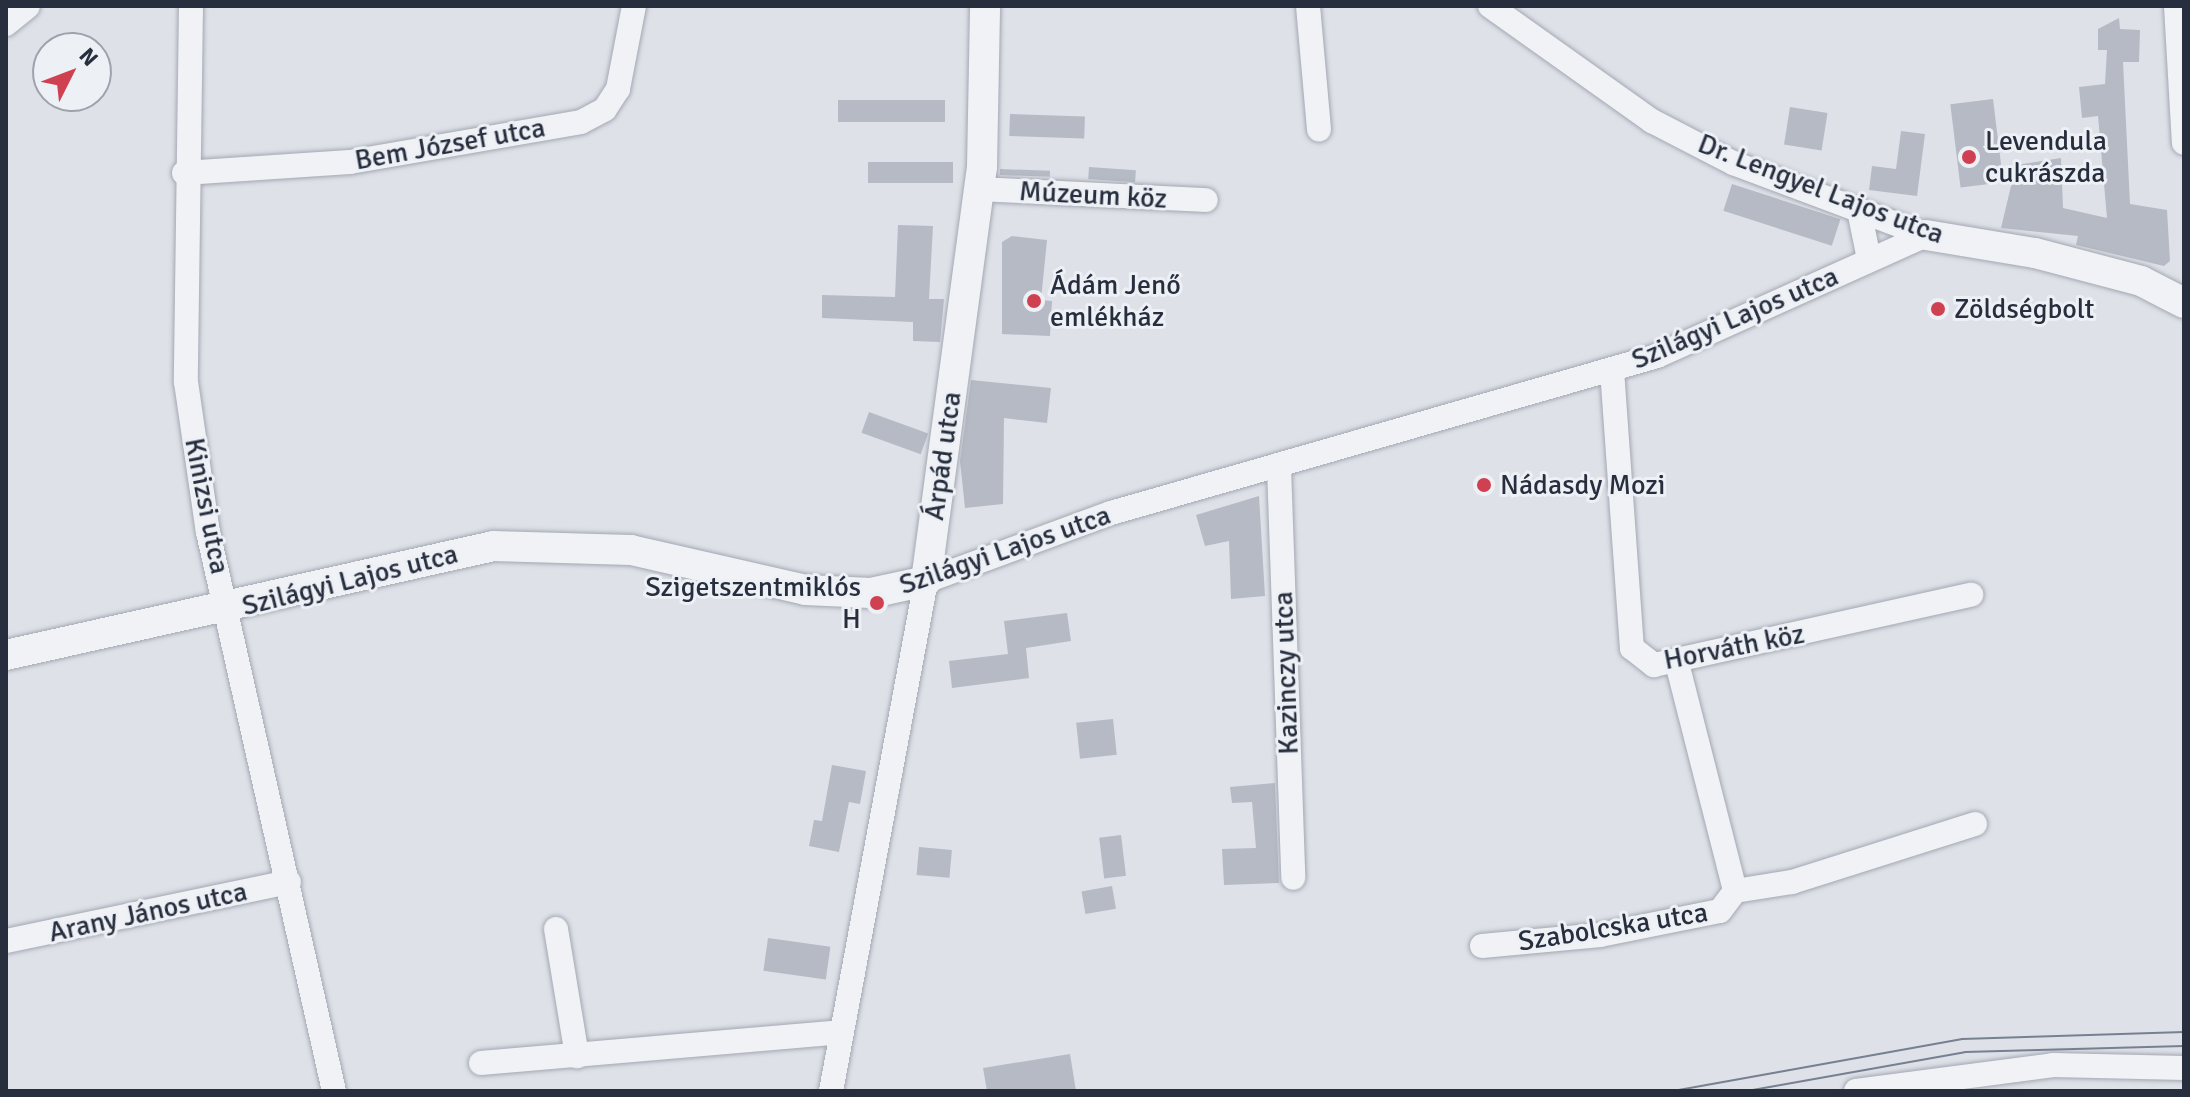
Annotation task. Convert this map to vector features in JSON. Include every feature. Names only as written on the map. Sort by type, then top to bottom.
[{"type":"street","points":[[6,24],[28,6]]},
{"type":"street","name":"Kinizsi utca","points":[[191,6],[184,173],[186,382],[208,532],[229,610],[334,1091]]},
{"type":"street","name":"Bem József utca","points":[[184,173],[350,162],[581,122],[605,109],[618,89],[634,6]]},
{"type":"street","name":"Árpád utca","points":[[831,1091],[840,1032],[892,790],[926,581],[980,189],[985,6]]},
{"type":"street","points":[[1308,6],[1319,130]]},
{"type":"street","name":"Dr. Lengyel Lajos utca","points":[[1490,6],[1652,121],[1733,163],[1926,235],[2035,253],[2141,281],[2184,303]]},
{"type":"street","points":[[2176,6],[2184,143]]},
{"type":"street","name":"Múzeum köz","points":[[980,189],[1206,200]]},
{"type":"street","points":[[1859,210],[1869,259]]},
{"type":"street","name":"Szilágyi Lajos utca","points":[[6,655],[229,610],[449,554],[540,544],[675,557],[773,587],[871,593],[926,581],[1111,513],[1612,370],[1926,235]]},
{"type":"street","name":"Horváth köz","points":[[1612,370],[1632,648],[1654,665],[1677,663],[1971,595]]},
{"type":"street","name":"Kazinczy utca","points":[[1279,467],[1293,878]]},
{"type":"street","name":"Szabolcska utca","points":[[1677,663],[1735,891]]},
{"type":"street","name":"Szabolcska utca","points":[[1482,946],[1600,935],[1720,911],[1735,891],[1792,882],[1975,824]]},
{"type":"street","name":"Arany János utca","points":[[6,941],[289,882]]},
{"type":"street","points":[[556,929],[577,1056]]},
{"type":"street","points":[[481,1063],[840,1032]]},
{"type":"street","points":[[1856,1091],[2053,1065],[2184,1068]]},
{"type":"building","points":[[2119,18],[2120,29],[2140,30],[2139,62],[2123,62],[2130,204],[2167,210],[2170,261],[2164,266],[2076,245],[2078,236],[2001,228],[2016,165],[2061,158],[2063,208],[2107,218],[2098,116],[2082,118],[2079,87],[2105,84],[2107,50],[2098,50],[2098,29]]},
{"type":"building","points":[[1993,99],[2003,182],[1961,188],[1950,104]]},
{"type":"building","points":[[838,100],[945,100],[945,122],[838,122]]},
{"type":"building","points":[[1790,107],[1828,113],[1822,150],[1784,145]]},
{"type":"building","points":[[1010,114],[1085,117],[1084,139],[1009,136]]},
{"type":"building","points":[[1901,131],[1925,134],[1917,196],[1869,190],[1872,166],[1896,169]]},
{"type":"building","points":[[868,162],[953,162],[953,183],[868,183]]},
{"type":"building","points":[[1089,167],[1136,170],[1135,182],[1088,179]]},
{"type":"building","points":[[1000,169],[1050,171],[1050,177],[1000,175]]},
{"type":"building","points":[[1732,184],[1840,219],[1832,246],[1723,211]]},
{"type":"building","points":[[898,225],[933,226],[929,299],[944,299],[940,342],[913,341],[913,322],[822,318],[822,295],[895,297]]},
{"type":"building","points":[[1012,236],[1047,240],[1041,300],[1052,301],[1050,336],[1002,334],[1002,242]]},
{"type":"building","points":[[971,380],[1051,388],[1047,423],[1004,418],[1003,504],[965,508],[960,461]]},
{"type":"building","points":[[869,412],[928,434],[921,454],[861,433]]},
{"type":"building","points":[[1259,496],[1265,596],[1231,599],[1229,541],[1205,546],[1196,515]]},
{"type":"building","points":[[1067,613],[1071,641],[1026,648],[1029,678],[952,688],[949,661],[1008,654],[1004,621]]},
{"type":"building","points":[[1113,719],[1117,755],[1080,759],[1076,723]]},
{"type":"building","points":[[832,765],[866,771],[860,804],[849,802],[839,852],[809,846],[814,820],[822,821]]},
{"type":"building","points":[[1275,783],[1279,883],[1224,885],[1222,849],[1256,848],[1252,802],[1232,803],[1230,787]]},
{"type":"building","points":[[1121,835],[1126,876],[1104,878],[1099,838]]},
{"type":"building","points":[[919,847],[952,850],[949,878],[917,875]]},
{"type":"building","points":[[1112,886],[1116,909],[1085,914],[1081,891]]},
{"type":"building","points":[[768,938],[830,947],[826,979],[763,971]]},
{"type":"building","points":[[1070,1054],[1076,1091],[987,1091],[983,1068]]},
{"type":"tram line","points":[[1673,1091],[1962,1039],[2184,1032]]},
{"type":"tram line","points":[[1747,1091],[1965,1052],[2184,1046]]},
{"type":"place","name":"Levendula cukrászda","points":[[1969,157]]},
{"type":"place","name":"Ádám Jenő emlékház","points":[[1034,301]]},
{"type":"place","name":"Zöldségbolt","points":[[1938,309]]},
{"type":"place","name":"Nádasdy Mozi","points":[[1484,485]]},
{"type":"place","name":"Szigetszentmiklós H","points":[[877,603]]}]
